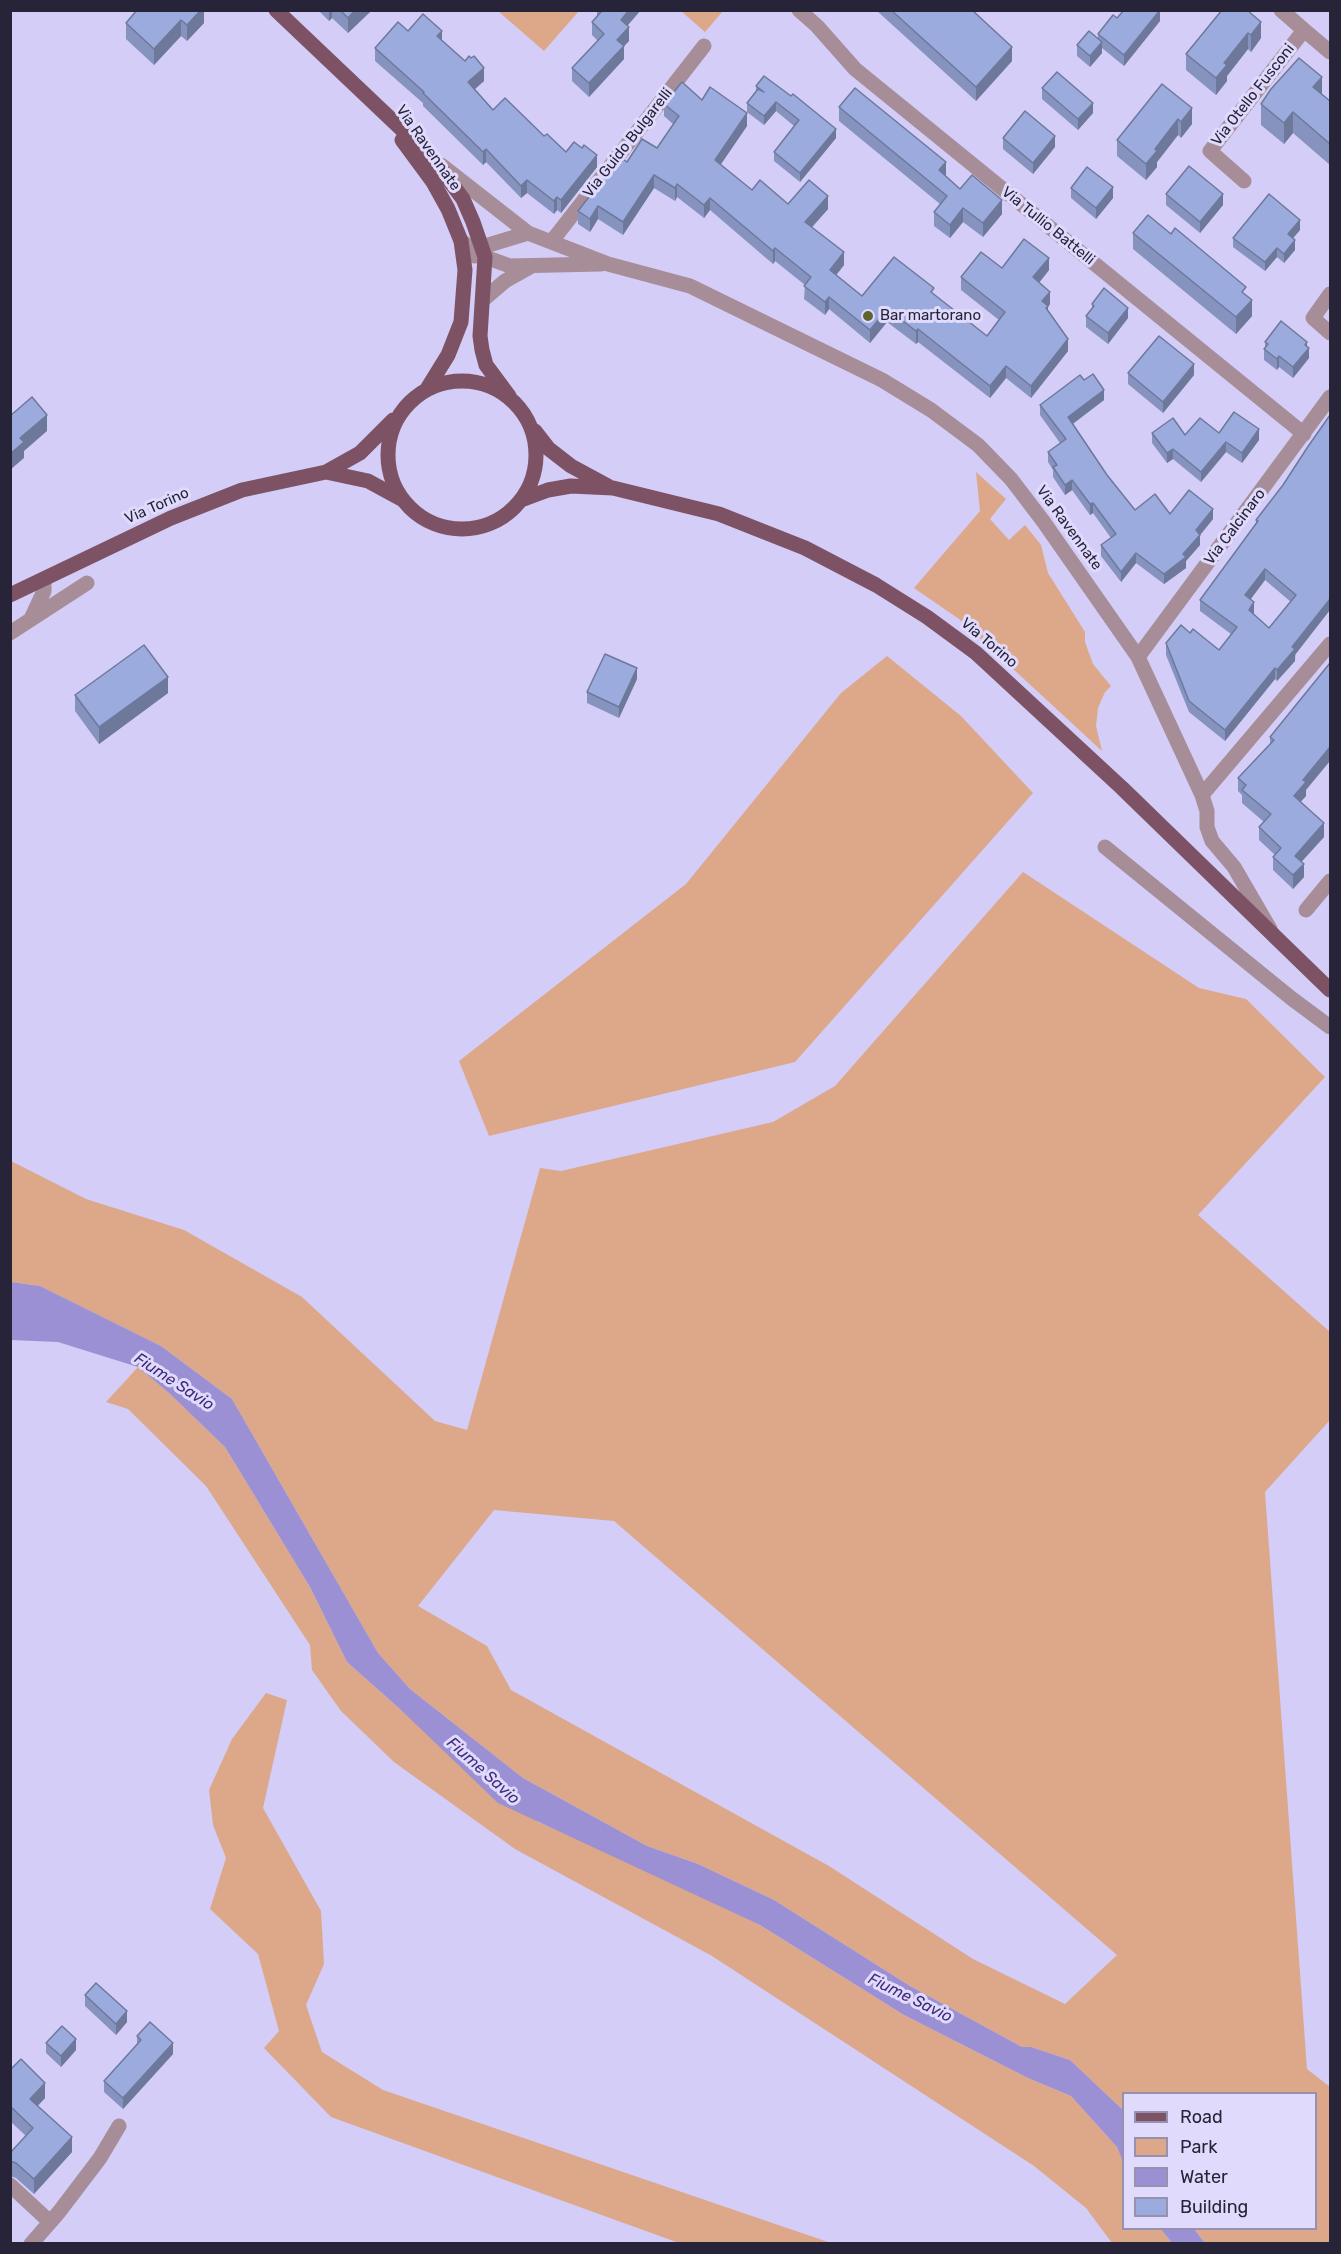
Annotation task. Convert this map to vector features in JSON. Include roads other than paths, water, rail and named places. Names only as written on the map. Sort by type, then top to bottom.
[{"type":"main road","name":"Via Ravennate","points":[[276,10],[434,160],[463,199],[481,252],[484,299],[480,336],[482,350],[486,365],[508,396]]},
{"type":"main road","name":"Via Ravennate","points":[[378,109],[433,182],[448,209],[460,241],[465,270],[461,322],[448,355],[427,389]]},
{"type":"main road","points":[[469,380],[490,385],[508,396],[522,410],[532,427],[537,452],[533,478],[521,500],[507,514],[490,524],[471,529],[452,529],[433,523],[417,514],[403,500],[392,480],[388,458],[390,435],[399,414],[427,389],[448,381],[469,380]]},
{"type":"main road","name":"Via Torino","points":[[10,596],[171,519],[242,490],[326,472],[360,453],[399,414]]},
{"type":"main road","name":"Via Torino","points":[[532,427],[549,449],[572,466],[614,488]]},
{"type":"main road","name":"Via Torino","points":[[326,472],[368,482],[403,500]]},
{"type":"main road","name":"Via Torino","points":[[521,500],[548,490],[571,486],[614,488],[719,514],[805,548],[876,585],[927,617],[976,653],[1122,788],[1273,934]]},
{"type":"main road","name":"Via Ravennate","points":[[1273,934],[1330,990]]},
{"type":"street","name":"Via Tullio Battelli","points":[[799,10],[817,26],[855,69],[1304,434]]},
{"type":"street","points":[[1281,10],[1304,30]]},
{"type":"street","name":"Via Otello Fusconi","points":[[1244,181],[1210,151],[1304,30],[1330,52]]},
{"type":"street","name":"Via Guido Bulgarelli","points":[[552,241],[704,46]]},
{"type":"street","name":"Via Ravennate","points":[[434,160],[528,233],[608,264],[690,286],[882,380],[931,410],[969,438],[1024,496],[1138,657],[1202,795],[1207,811],[1207,827],[1212,841],[1234,867],[1273,934]]},
{"type":"street","points":[[465,270],[481,252],[528,233]]},
{"type":"street","name":"Via Ravennate","points":[[460,241],[510,266],[608,264]]},
{"type":"street","name":"Via Ravennate","points":[[484,299],[505,281],[530,267]]},
{"type":"street","points":[[1330,294],[1313,318],[1330,333]]},
{"type":"street","name":"Via Calcinaro","points":[[1138,657],[1330,397]]},
{"type":"street","points":[[31,619],[44,591],[44,579]]},
{"type":"street","points":[[10,633],[87,583]]},
{"type":"street","points":[[1202,795],[1330,644]]},
{"type":"street","points":[[1105,847],[1330,1027]]},
{"type":"street","points":[[1306,910],[1330,881]]},
{"type":"street","points":[[31,2244],[100,2158],[119,2126]]},
{"type":"street","points":[[10,2185],[50,2222]]},
{"type":"water","name":"Fiume Savio","points":[[11,1282],[40,1286],[161,1346],[232,1399],[378,1653],[410,1689],[523,1778],[647,1846],[698,1864],[774,1900],[910,1986],[1022,2047],[1031,2047],[1070,2060],[1122,2109],[1122,2160],[1117,2147],[1071,2096],[1028,2078],[904,2015],[760,1925],[498,1803],[400,1709],[347,1662],[310,1587],[225,1447],[169,1393],[138,1367],[58,1342],[11,1340]]},
{"type":"water","points":[[1162,2230],[1195,2230],[1205,2243],[1172,2243]]},
{"type":"place","name":"Bar martorano","points":[[868,316]]}]
